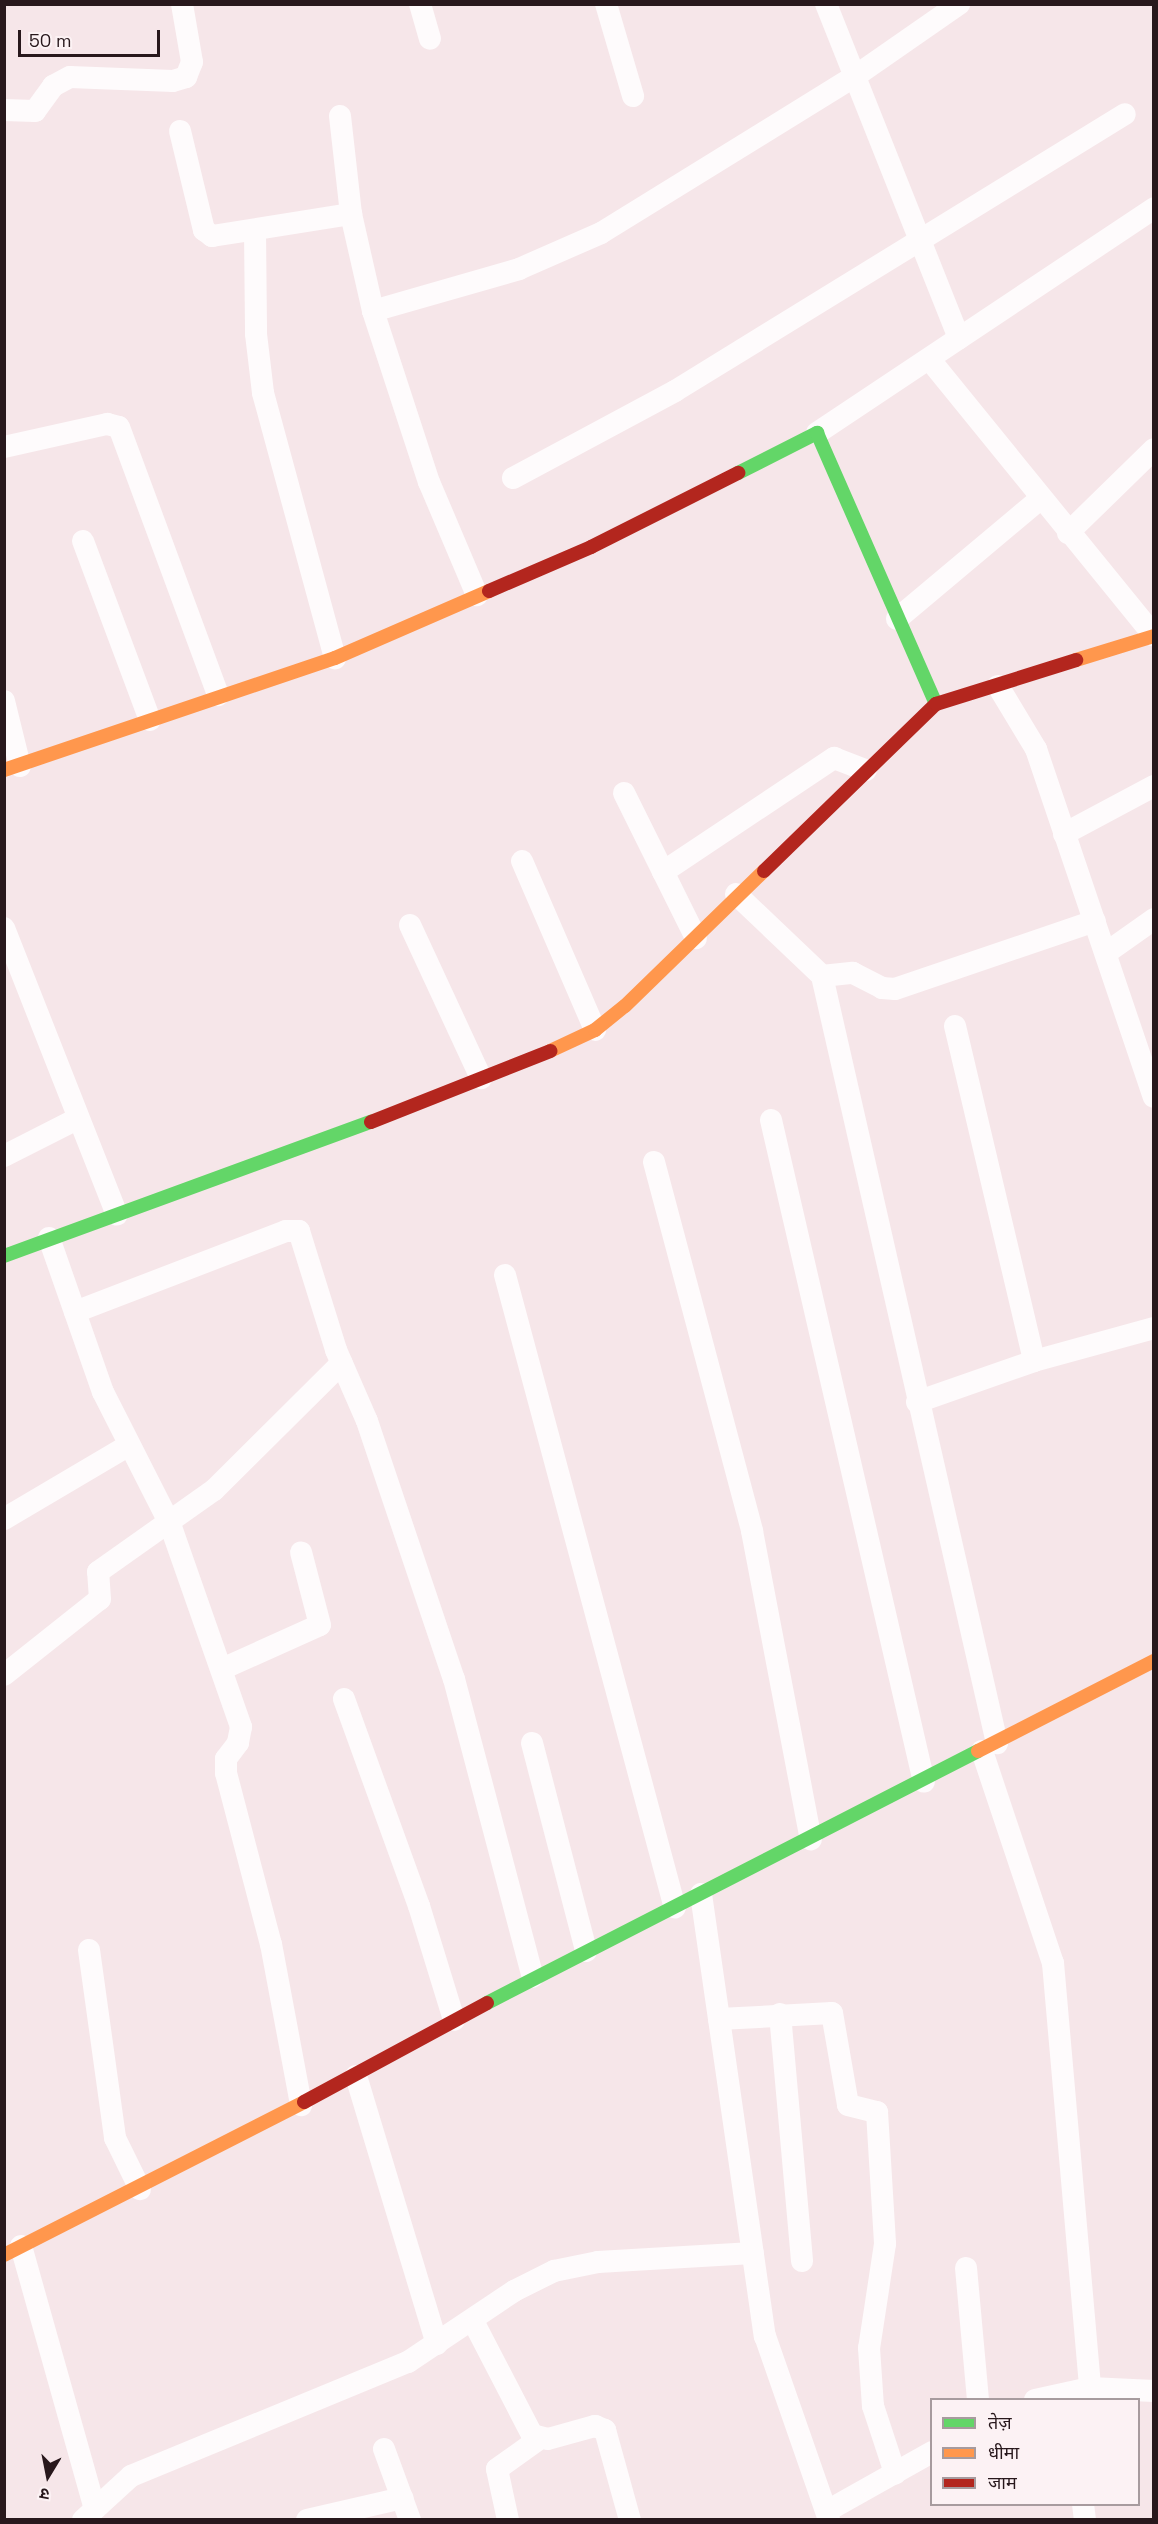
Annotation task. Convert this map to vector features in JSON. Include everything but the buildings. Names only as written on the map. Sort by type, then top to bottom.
[{"type":"street","points":[[4,110],[34,111],[53,86],[70,77],[173,81],[186,77],[192,62],[182,4]]},
{"type":"street","points":[[420,4],[430,39]]},
{"type":"street","points":[[606,4],[633,96]]},
{"type":"street","points":[[826,4],[959,339]]},
{"type":"street","points":[[373,311],[519,269],[601,233],[854,77],[959,4]]},
{"type":"street","points":[[513,478],[675,391],[920,243],[1125,114]]},
{"type":"street","points":[[340,116],[351,214],[373,311],[429,482],[477,595]]},
{"type":"street","points":[[180,131],[204,230],[219,237],[351,214]]},
{"type":"street","points":[[4,701],[12,768],[218,695],[335,658],[591,547],[818,433],[1154,208]]},
{"type":"street","points":[[255,232],[256,334],[263,393],[335,658]]},
{"type":"street","points":[[4,1256],[481,1078],[595,1030],[696,938],[736,894],[936,704],[1154,636],[1039,500],[930,360]]},
{"type":"street","points":[[4,447],[107,424],[119,427],[218,695]]},
{"type":"street","points":[[818,433],[897,619],[936,704]]},
{"type":"street","points":[[1068,533],[1154,449]]},
{"type":"street","points":[[897,619],[1039,500]]},
{"type":"street","points":[[83,541],[150,720]]},
{"type":"street","points":[[998,686],[1028,734],[1107,953],[1154,1097]]},
{"type":"street","points":[[663,872],[834,758],[866,770]]},
{"type":"street","points":[[1064,834],[1154,786]]},
{"type":"street","points":[[624,793],[696,938]]},
{"type":"street","points":[[522,861],[595,1030]]},
{"type":"street","points":[[736,894],[814,967],[917,1402],[990,1747],[1053,1963],[1090,2388]]},
{"type":"street","points":[[1107,953],[1154,919]]},
{"type":"street","points":[[814,967],[853,973],[882,988],[895,989],[1095,921]]},
{"type":"street","points":[[410,925],[481,1078]]},
{"type":"street","points":[[4,928],[117,1215]]},
{"type":"street","points":[[955,1026],[1034,1361]]},
{"type":"street","points":[[4,1156],[78,1119]]},
{"type":"street","points":[[771,1120],[924,1782]]},
{"type":"street","points":[[654,1162],[752,1531],[811,1839]]},
{"type":"street","points":[[69,1294],[295,1229],[302,1236],[307,1264],[342,1363],[367,1421],[454,1679],[533,1977]]},
{"type":"street","points":[[49,1238],[103,1392],[170,1524],[241,1727],[238,1743],[226,1759],[226,1773],[271,1944],[301,2105]]},
{"type":"street","points":[[505,1275],[675,1908]]},
{"type":"street","points":[[917,1402],[1034,1361],[1154,1328]]},
{"type":"street","points":[[4,1675],[100,1599],[98,1572],[170,1524],[214,1490],[342,1363]]},
{"type":"street","points":[[4,1519],[129,1445]]},
{"type":"street","points":[[222,1670],[320,1625],[301,1552]]},
{"type":"street","points":[[753,2253],[575,2265],[535,2279],[408,2362],[131,2476],[89,2514],[13,2251],[140,2189],[301,2105],[533,1977],[924,1782],[1154,1661]]},
{"type":"street","points":[[344,1699],[419,1906],[454,2020]]},
{"type":"street","points":[[532,1743],[586,1951]]},
{"type":"street","points":[[701,1894],[753,2253],[771,2358],[828,2515],[930,2453]]},
{"type":"street","points":[[89,1950],[116,2138],[140,2189]]},
{"type":"street","points":[[719,2019],[832,2013],[848,2105],[873,2108],[878,2114],[885,2244],[868,2348],[873,2406],[895,2473]]},
{"type":"street","points":[[780,2014],[802,2261]]},
{"type":"street","points":[[356,2076],[437,2344]]},
{"type":"street","points":[[966,2268],[978,2398]]},
{"type":"street","points":[[473,2321],[526,2429],[539,2439]]},
{"type":"street","points":[[1044,2398],[1090,2388],[1116,2393],[1154,2391]]},
{"type":"street","points":[[508,2520],[497,2469],[539,2439],[595,2426],[605,2430],[630,2520]]},
{"type":"street","points":[[307,2520],[406,2509],[384,2449]]},
{"type":"traffic: fast","points":[[738,473],[817,433],[936,704]]},
{"type":"traffic: fast","points":[[4,1256],[371,1122]]},
{"type":"traffic: fast","points":[[487,2003],[978,1751]]},
{"type":"traffic: slow","points":[[4,770],[335,658],[489,591]]},
{"type":"traffic: slow","points":[[1076,660],[1154,636]]},
{"type":"traffic: slow","points":[[550,1051],[595,1030],[625,1006],[764,871]]},
{"type":"traffic: slow","points":[[978,1751],[1154,1661]]},
{"type":"traffic: slow","points":[[4,2255],[304,2102]]},
{"type":"traffic: jam","points":[[489,591],[591,547],[738,473]]},
{"type":"traffic: jam","points":[[764,871],[936,704],[1076,660]]},
{"type":"traffic: jam","points":[[371,1122],[550,1051]]},
{"type":"traffic: jam","points":[[304,2102],[487,2003]]}]
